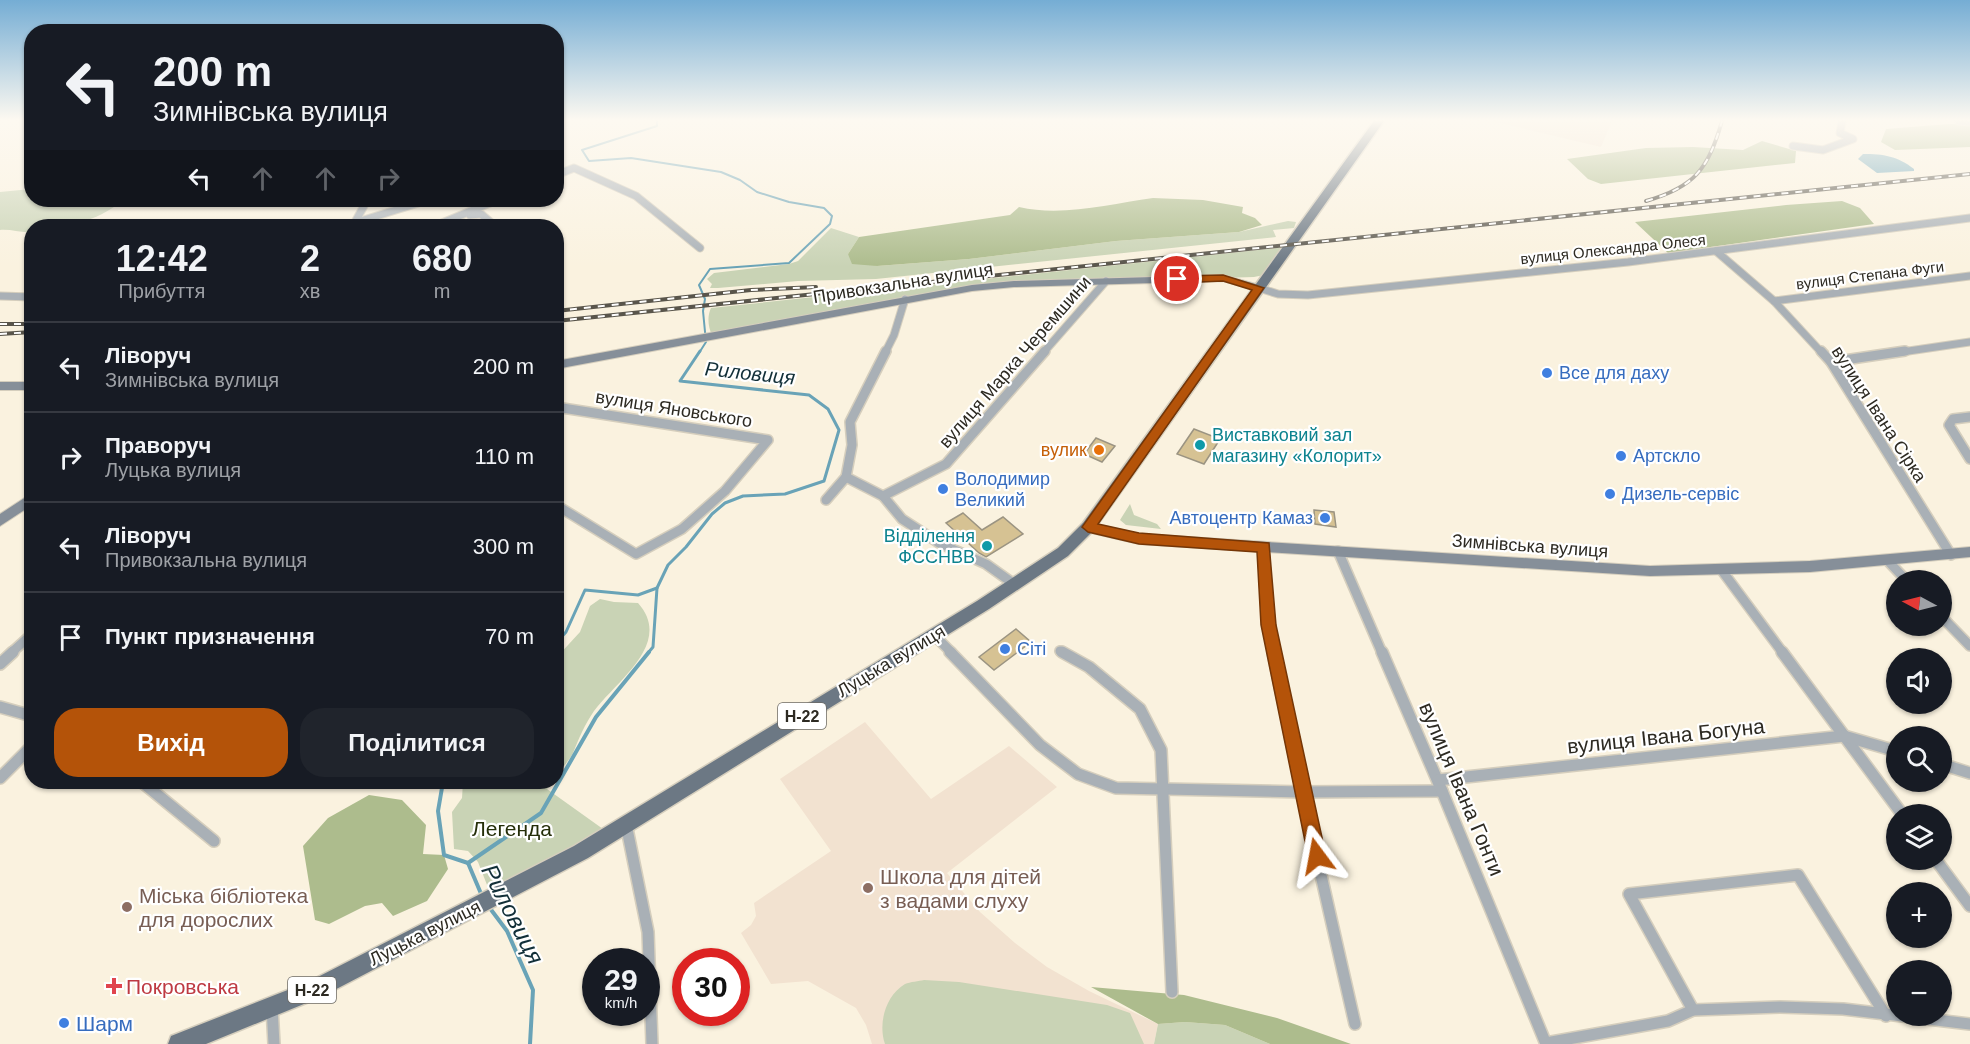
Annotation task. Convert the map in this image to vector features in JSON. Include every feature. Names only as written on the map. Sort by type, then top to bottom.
[{"type":"main road","name":"Луцька вулиця","points":[[179,1044],[314,990],[441,926],[626,825],[934,635],[1062,552],[1088,527],[1344,170]]},
{"type":"street","points":[[578,170],[636,196],[700,248]]},
{"type":"street","points":[[370,219],[407,207]]},
{"type":"street","points":[[453,219],[481,207]]},
{"type":"street","points":[[463,219],[481,214],[487,219]]},
{"type":"street","name":"вулиця Олександра Олеся","points":[[1259,288],[1278,294],[1308,295],[1716,251],[1970,218]]},
{"type":"street","name":"вулиця Івана Сірка","points":[[1716,251],[1774,301],[1831,362],[1952,555]]},
{"type":"street","name":"вулиця Степана Фуги","points":[[1774,301],[1970,276]]},
{"type":"street","name":"Привокзальна вулиця","points":[[564,363],[905,299],[1004,285],[1223,278],[1259,288]]},
{"type":"street","name":"вулиця Марка Черемшини","points":[[883,495],[946,464],[1106,281]]},
{"type":"street","points":[[0,296],[24,297]]},
{"type":"street","points":[[826,500],[846,477],[852,444],[850,422],[894,334],[905,299]]},
{"type":"street","points":[[1831,362],[1970,342]]},
{"type":"street","points":[[0,386],[24,386]]},
{"type":"street","name":"вулиця Яновського","points":[[564,408],[768,440],[725,491],[682,529],[636,554],[564,510]]},
{"type":"street","points":[[1970,417],[1953,419],[1949,425],[1970,459]]},
{"type":"street","points":[[846,477],[883,495],[902,519],[939,543],[986,564],[1014,584]]},
{"type":"street","points":[[0,521],[24,504]]},
{"type":"street","name":"Зимнівська вулиця","points":[[1088,527],[1139,538],[1650,571],[1723,572],[1824,567],[1970,552]]},
{"type":"street","points":[[1264,547],[1268,625],[1302,792],[1355,1024]]},
{"type":"street","name":"вулиця Івана Гонти","points":[[1338,551],[1440,785],[1546,1044]]},
{"type":"street","points":[[1888,561],[1897,570]]},
{"type":"street","points":[[1723,572],[1895,804]]},
{"type":"street","points":[[1952,627],[1970,646]]},
{"type":"street","name":"вулиця Івана Богуна","points":[[934,635],[1026,731],[1078,774],[1116,788],[1302,792],[1440,785],[1844,736],[1886,748]]},
{"type":"street","points":[[0,664],[24,642]]},
{"type":"street","points":[[1060,651],[1089,667],[1140,709],[1161,750],[1172,992]]},
{"type":"street","points":[[0,708],[24,714]]},
{"type":"street","points":[[0,778],[24,754]]},
{"type":"street","points":[[1952,767],[1970,773]]},
{"type":"street","points":[[151,789],[214,841]]},
{"type":"street","points":[[626,825],[648,932],[652,1044]]},
{"type":"street","points":[[1943,870],[1970,906]]},
{"type":"street","points":[[1693,1010],[1629,894],[1798,875],[1886,1016]]},
{"type":"street","points":[[272,1006],[274,1044]]},
{"type":"street","points":[[1546,1044],[1668,1021],[1693,1010],[1833,1008],[1886,1016]]},
{"type":"street","points":[[1952,1022],[1970,1024]]},
{"type":"shaded area","name":"Школа для дітей з вадами слуху","points":[[865,722],[931,799],[1009,746],[1057,787],[947,873],[980,912],[1047,967],[1089,991],[1158,1024],[1154,1044],[872,1044],[866,1025],[856,1008],[808,981],[771,984],[741,933],[751,925],[756,916],[754,903],[831,851],[780,779]]},
{"type":"green space","points":[[1578,170],[1733,170],[1601,184],[1588,179]]},
{"type":"green space","points":[[24,190],[24,207],[114,207],[91,219],[24,219],[24,232],[0,230],[0,192]]},
{"type":"green space","points":[[1153,198],[1203,200],[1243,207],[1242,213],[1255,218],[1262,225],[1239,232],[1116,241],[969,259],[877,266],[852,264],[848,254],[859,237],[1010,215],[1019,207],[1035,210],[1069,210]]},
{"type":"green space","points":[[1842,201],[1860,208],[1874,224],[1668,253],[1635,222],[1786,205]]},
{"type":"green space","points":[[1288,221],[1296,222],[1294,228],[1273,230],[1276,237],[876,279],[798,281],[710,288],[712,284],[707,279],[714,273],[798,261],[831,228],[859,237],[848,254],[877,266],[969,259],[1116,241],[1239,232]]},
{"type":"green space","points":[[1287,247],[1264,275],[1254,277],[1001,285],[712,335],[709,325],[711,308]]},
{"type":"green space","points":[[1130,504],[1134,515],[1157,524],[1161,529],[1126,525],[1120,520]]},
{"type":"green space","name":"Легенда","points":[[600,599],[638,603],[647,618],[649,633],[646,647],[638,661],[594,711],[564,766],[564,649],[580,632],[590,606]]},
{"type":"green space","name":"Легенда","points":[[463,789],[547,789],[603,829],[491,895],[478,862],[468,851],[454,849],[452,812],[462,798]]},
{"type":"green space","points":[[369,795],[402,800],[426,825],[423,854],[444,855],[448,869],[427,901],[393,916],[382,903],[365,906],[329,924],[315,920],[303,846],[328,818]]},
{"type":"green space","points":[[924,980],[959,982],[1107,1005],[1130,1013],[1144,1044],[885,1044],[883,1019],[892,996],[905,984]]},
{"type":"green space","points":[[1091,987],[1184,995],[1277,1018],[1351,1044],[1270,1044],[1225,1025],[1185,1022],[1158,1024]]},
{"type":"green space","points":[[1185,1022],[1225,1025],[1270,1044],[1154,1044],[1158,1024]]},
{"type":"water","points":[[1873,170],[1914,170],[1914,171],[1877,173]]},
{"type":"building","name":"Виставковий зал магазину «Колорит»","points":[[1194,429],[1220,439],[1204,464],[1177,454]]},
{"type":"building","name":"вулик","points":[[1096,438],[1115,446],[1102,462],[1084,454]]},
{"type":"building","name":"Автоцентр Камаз","points":[[1314,510],[1334,512],[1336,527],[1315,524]]},
{"type":"building","name":"Відділення ФССНВВ","points":[[963,513],[982,530],[1003,517],[1023,534],[986,557],[946,523]]},
{"type":"building","name":"Cіті","points":[[1016,629],[1031,642],[994,670],[979,657]]},
{"type":"waterway","name":"Риловиця","points":[[699,353],[706,342],[703,311],[705,299],[699,285],[710,269],[789,263],[830,224],[832,216],[824,208],[789,202],[757,192],[740,180],[721,172],[706,170]]},
{"type":"waterway","name":"Риловиця","points":[[657,588],[668,565],[686,547],[712,514],[725,503],[743,496],[785,494],[824,481],[839,430],[828,409],[809,395],[680,381],[700,351]]},
{"type":"waterway","name":"Риловиця","points":[[564,634],[585,590],[638,595],[657,588]]},
{"type":"waterway","points":[[648,653],[653,647],[657,588]]},
{"type":"waterway","points":[[564,773],[596,717],[649,652]]},
{"type":"waterway","name":"Риловиця","points":[[442,789],[438,811],[444,855],[468,863]]},
{"type":"waterway","points":[[468,863],[541,813],[555,789]]},
{"type":"waterway","name":"Риловиця","points":[[468,863],[482,896]]},
{"type":"waterway","name":"Риловиця","points":[[489,907],[507,931],[533,990],[530,1044]]},
{"type":"railway","points":[[1646,201],[1677,189],[1700,170]]},
{"type":"railway","points":[[564,320],[1970,174]]},
{"type":"railway","points":[[564,310],[751,290],[816,287]]},
{"type":"railway","points":[[0,324],[24,324]]},
{"type":"railway","points":[[0,334],[24,332]]},
{"type":"place","name":"Все для даху","points":[[1547,373]]},
{"type":"place","name":"Виставковий зал магазину «Колорит»","points":[[1200,445]]},
{"type":"place","name":"вулик","points":[[1099,450]]},
{"type":"place","name":"Артскло","points":[[1621,456]]},
{"type":"place","name":"Володимир Великий","points":[[943,489]]},
{"type":"place","name":"Дизель-сервіс","points":[[1610,494]]},
{"type":"place","name":"Автоцентр Камаз","points":[[1325,518]]},
{"type":"place","name":"Відділення ФССНВВ","points":[[987,546]]},
{"type":"place","name":"Cіті","points":[[1005,649]]},
{"type":"place","name":"Школа для дітей з вадами слуху","points":[[868,888]]},
{"type":"place","name":"Міська бібліотека для дорослих","points":[[127,907]]},
{"type":"place","name":"Покровська","points":[[114,986]]},
{"type":"place","name":"Шарм","points":[[64,1023]]},
{"type":"route","points":[[1177,279],[1223,278],[1259,288],[1088,527],[1139,538],[1264,547],[1268,625],[1317,856]]}]
